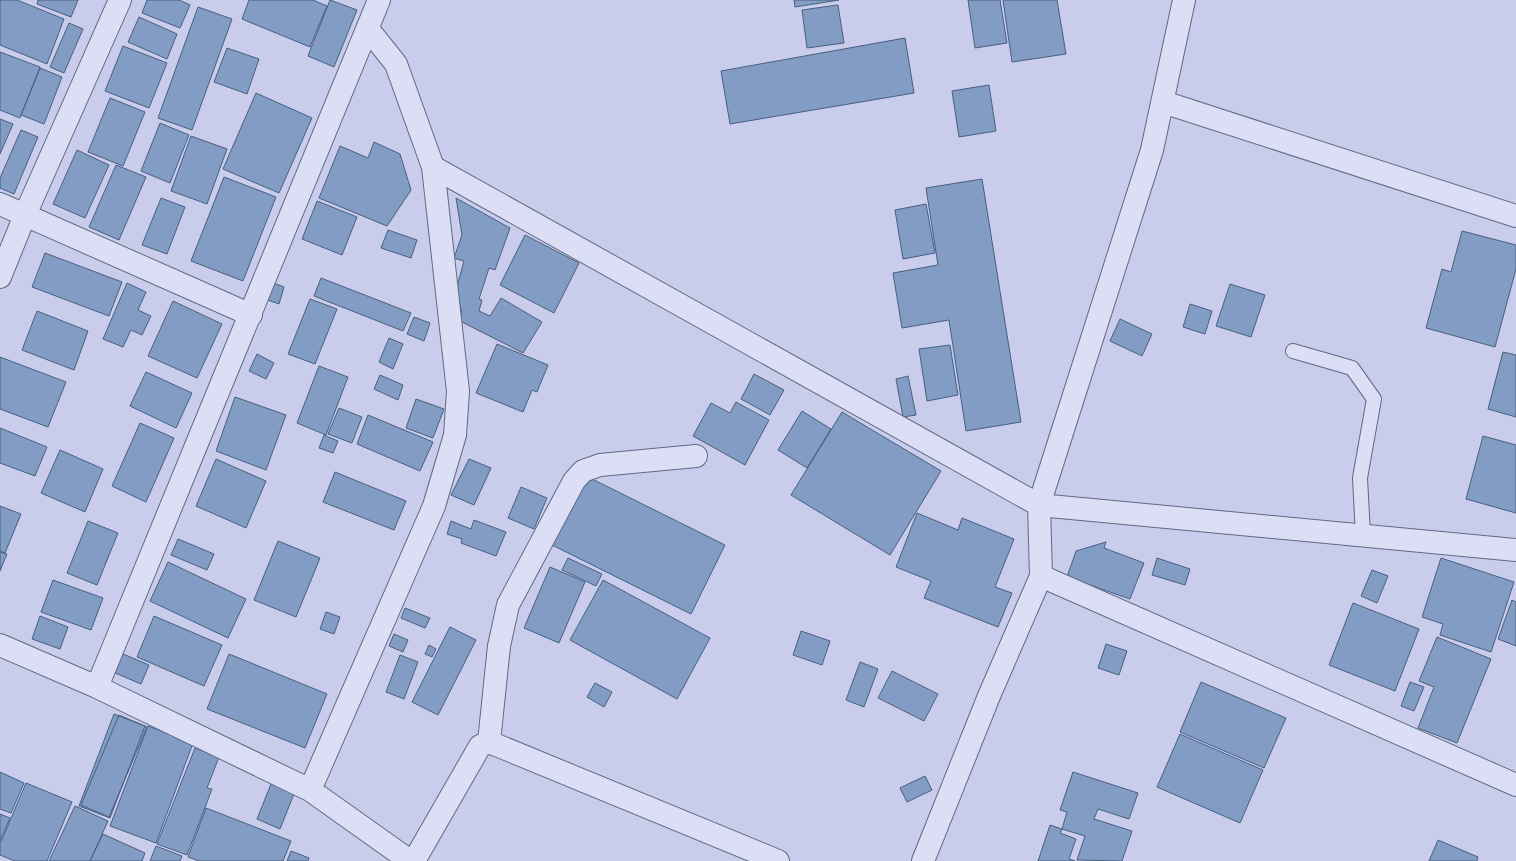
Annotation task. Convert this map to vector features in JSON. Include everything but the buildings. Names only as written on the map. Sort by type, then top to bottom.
[{"type":"street","points":[[0,276],[25,215],[120,0]]},
{"type":"street","points":[[97,687],[379,0]]},
{"type":"street","points":[[923,861],[988,696],[1041,576],[1039,505],[1152,150],[1184,0]]},
{"type":"street","points":[[310,790],[434,506],[455,434],[458,391],[432,167],[396,64],[368,29]]},
{"type":"street","points":[[1163,102],[1516,216]]},
{"type":"street","points":[[432,167],[1039,505],[1516,550]]},
{"type":"street","points":[[0,204],[251,314]]},
{"type":"street","points":[[489,742],[499,646],[508,605],[574,481],[583,471],[600,465],[696,456]]},
{"type":"street","points":[[1041,576],[1516,785]]},
{"type":"street","points":[[0,645],[97,687],[310,790],[410,861]]},
{"type":"street","points":[[414,861],[480,746],[489,742],[778,861]]},
{"type":"lane","points":[[1293,350],[1352,368],[1374,399],[1360,478],[1364,535]]}]
